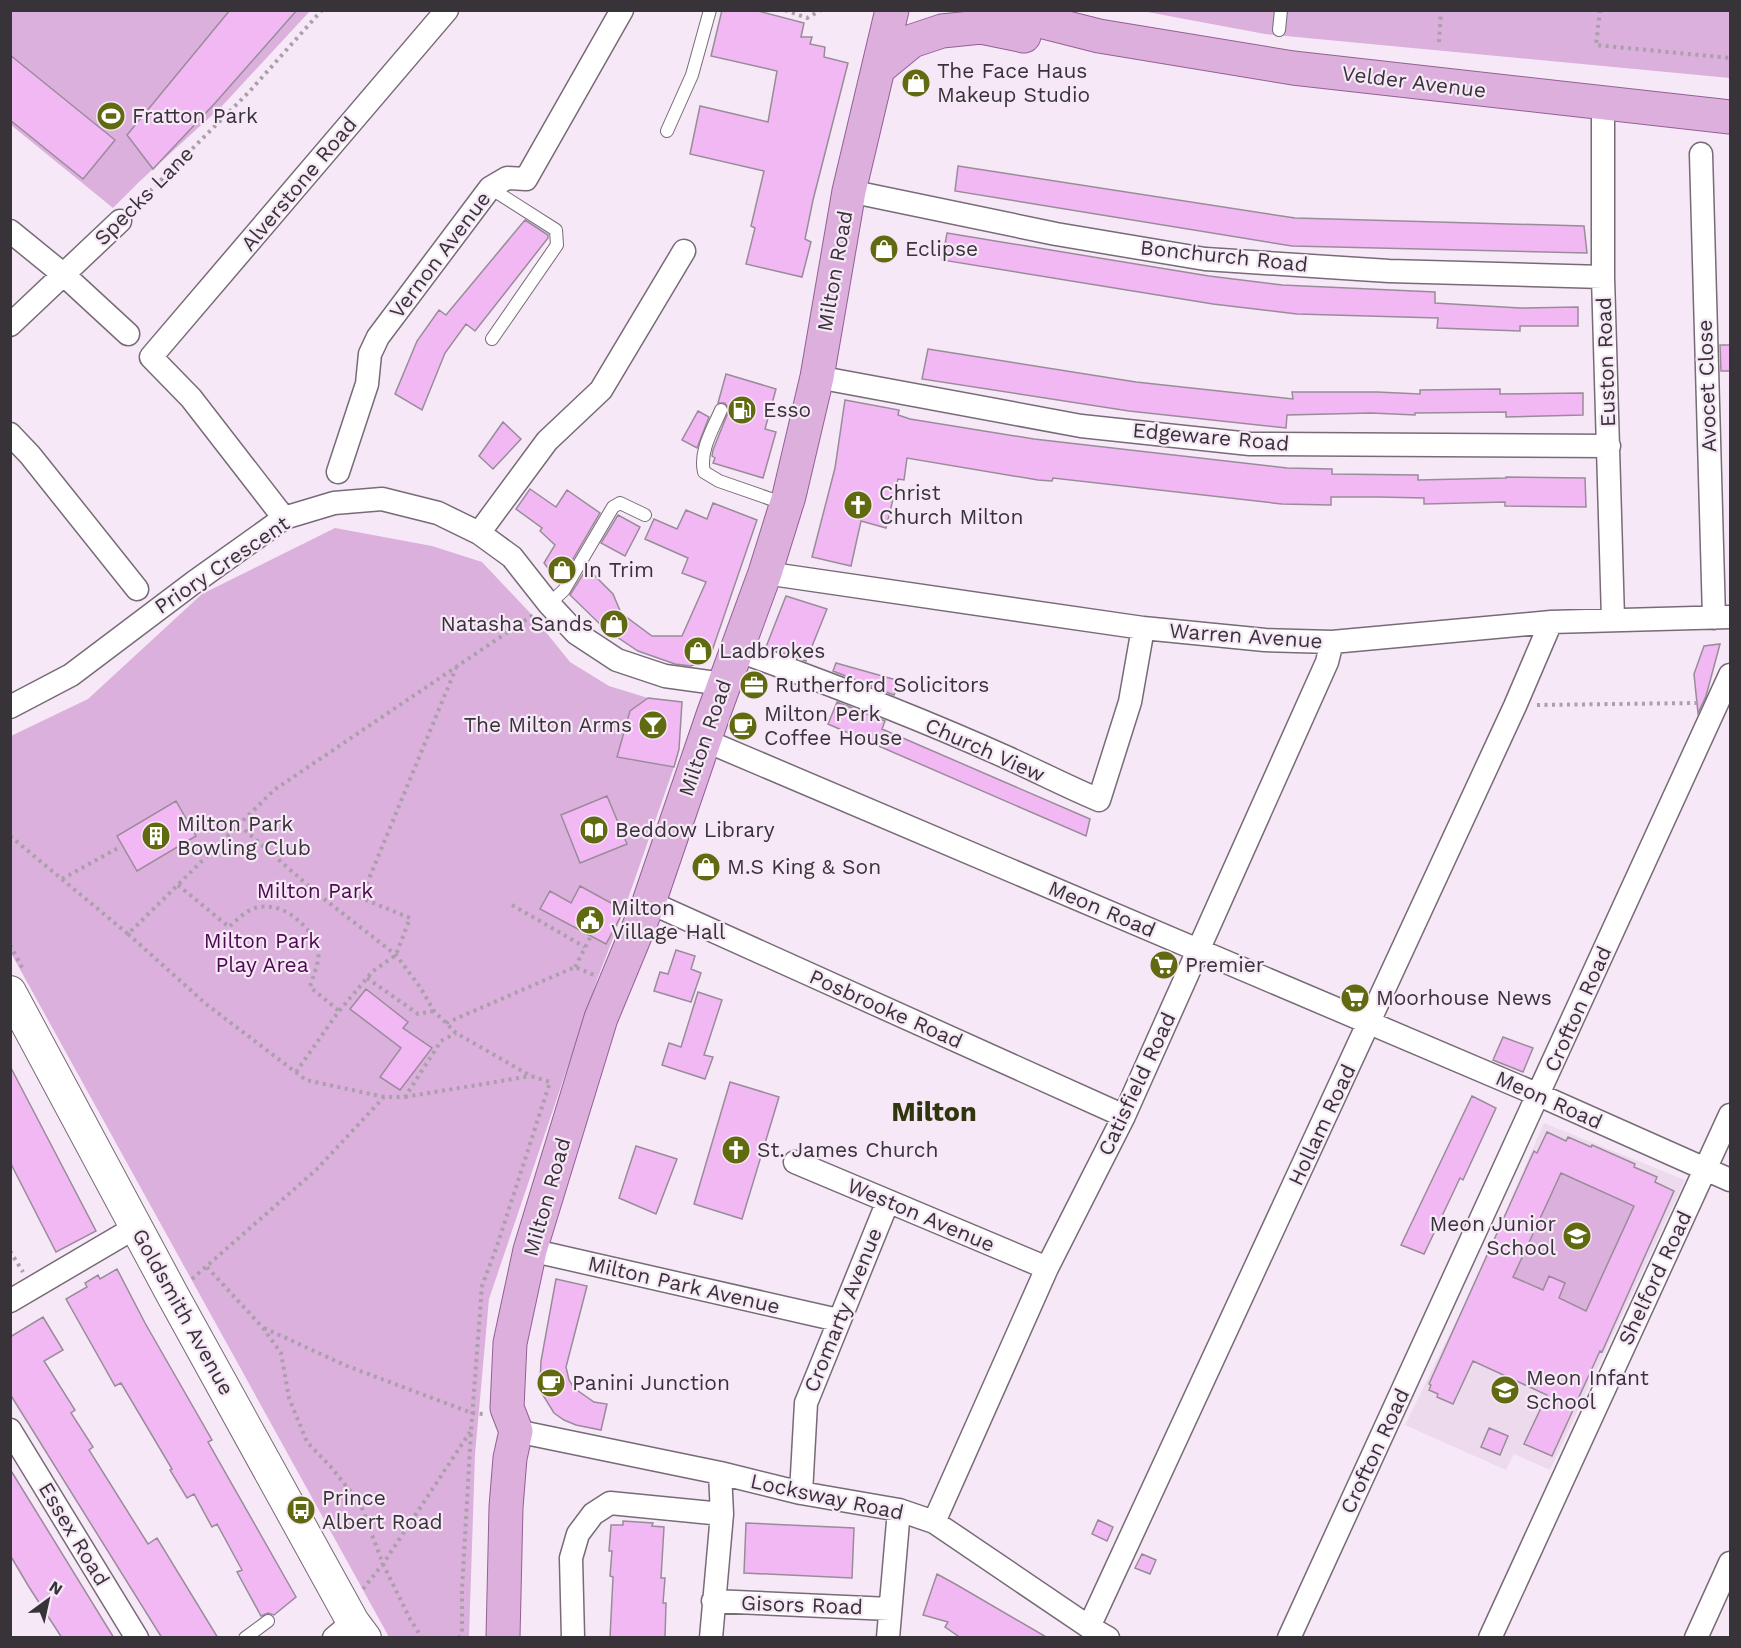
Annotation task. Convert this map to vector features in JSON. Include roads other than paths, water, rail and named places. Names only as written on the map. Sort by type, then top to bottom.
[{"type":"main road","name":"Milton Road","points":[[503,1638],[506,1507],[512,1419],[510,1343],[530,1250],[601,1018],[649,902],[723,684],[765,573],[786,504],[817,376],[849,191],[892,10]]},
{"type":"main road","name":"Velder Avenue","points":[[996,10],[1099,36],[1293,68],[1731,117]]},
{"type":"main road","name":"Velder Avenue","points":[[1040,10],[1099,36]]},
{"type":"main road","name":"Velder Avenue","points":[[879,68],[912,41],[942,31],[981,27],[1055,42],[1099,36]]},
{"type":"main road","name":"Goldsmith Avenue","points":[[10,992],[355,1630]]},
{"type":"street","name":"Alverstone Road","points":[[284,518],[191,398],[151,357],[447,10]]},
{"type":"street","name":"Vernon Avenue","points":[[338,472],[367,384],[370,354],[378,337],[490,188],[507,178],[526,179],[622,10]]},
{"type":"street","name":"Euston Road","points":[[1603,104],[1603,277],[1613,619]]},
{"type":"street","name":"Avocet Close","points":[[1701,154],[1722,617]]},
{"type":"street","name":"Bonchurch Road","points":[[849,191],[1056,234],[1205,259],[1389,271],[1603,277]]},
{"type":"street","name":"Specks Lane","points":[[10,325],[120,221]]},
{"type":"street","points":[[10,231],[64,275],[128,334]]},
{"type":"street","points":[[479,533],[547,441],[602,390],[684,251]]},
{"type":"street","name":"Edgeware Road","points":[[817,376],[1081,426],[1250,444],[1609,446]]},
{"type":"street","points":[[10,434],[30,455],[137,589]]},
{"type":"street","name":"Priory Crescent","points":[[10,707],[71,675],[284,518],[334,503],[382,499],[438,513],[479,533],[512,557],[549,604],[576,633],[617,660],[664,676],[723,684]]},
{"type":"street","name":"Warren Avenue","points":[[765,573],[1143,628],[1265,640],[1332,642],[1551,621],[1722,617]]},
{"type":"street","name":"Hollam Road","points":[[1102,1635],[1370,1023],[1515,706],[1551,621]]},
{"type":"street","name":"Church View","points":[[736,650],[850,691],[1010,759],[1055,782],[1099,800],[1130,702],[1143,628]]},
{"type":"street","name":"Catisfield Road","points":[[934,1522],[1047,1268],[1124,1116],[1327,662],[1332,642]]},
{"type":"street","name":"Crofton Road","points":[[1289,1638],[1731,675]]},
{"type":"street","name":"Meon Road","points":[[704,740],[1539,1095],[1731,1180]]},
{"type":"street","name":"Posbrooke Road","points":[[649,902],[1124,1116]]},
{"type":"street","name":"Shelford Road","points":[[1490,1638],[1731,1115]]},
{"type":"street","name":"Weston Avenue","points":[[795,1162],[1047,1268]]},
{"type":"street","name":"Cromarty Avenue","points":[[801,1493],[806,1403],[888,1201]]},
{"type":"street","points":[[10,1301],[136,1227]]},
{"type":"street","name":"Milton Park Avenue","points":[[530,1250],[838,1320]]},
{"type":"street","name":"Locksway Road","points":[[512,1419],[801,1493],[898,1510],[934,1522],[1102,1635]]},
{"type":"street","name":"Essex Road","points":[[10,1430],[137,1638]]},
{"type":"street","name":"Gisors Road","points":[[711,1638],[722,1514],[720,1473]]},
{"type":"street","points":[[573,1638],[571,1558],[578,1534],[593,1514],[610,1503],[722,1514]]},
{"type":"street","name":"Gisors Road","points":[[888,1638],[898,1510]]},
{"type":"street","points":[[1696,1638],[1731,1563]]},
{"type":"street","name":"Gisors Road","points":[[713,1601],[890,1609]]},
{"type":"lane","points":[[667,132],[692,75],[710,10]]},
{"type":"lane","points":[[1279,30],[1281,10]]},
{"type":"lane","points":[[490,188],[556,230],[557,245],[492,339]]},
{"type":"lane","points":[[721,410],[705,449],[702,463],[704,472],[719,482],[786,504]]},
{"type":"lane","points":[[549,604],[564,590],[613,507],[620,503],[645,515]]},
{"type":"lane","points":[[245,1638],[268,1621]]},
{"type":"place","name":"The Face Haus Makeup Studio","points":[[916,83]]},
{"type":"place","name":"Fratton Park","points":[[111,116]]},
{"type":"place","name":"Eclipse","points":[[884,249]]},
{"type":"place","name":"Esso","points":[[742,410]]},
{"type":"place","name":"Christ Church Milton","points":[[858,505]]},
{"type":"place","name":"In Trim","points":[[562,570]]},
{"type":"place","name":"Natasha Sands","points":[[614,624]]},
{"type":"place","name":"Ladbrokes","points":[[698,651]]},
{"type":"place","name":"Rutherford Solicitors","points":[[754,685]]},
{"type":"place","name":"The Milton Arms","points":[[653,725]]},
{"type":"place","name":"Milton Perk Coffee House","points":[[743,726]]},
{"type":"place","name":"Beddow Library","points":[[594,830]]},
{"type":"place","name":"Milton Park Bowling Club","points":[[156,836]]},
{"type":"place","name":"M.S King & Son","points":[[706,867]]},
{"type":"place","name":"Milton Village Hall","points":[[590,920]]},
{"type":"place","name":"Premier","points":[[1164,965]]},
{"type":"place","name":"Moorhouse News","points":[[1355,998]]},
{"type":"place","name":"St. James Church","points":[[736,1150]]},
{"type":"place","name":"Meon Junior School","points":[[1577,1236]]},
{"type":"place","name":"Panini Junction","points":[[551,1383]]},
{"type":"place","name":"Meon Infant School","points":[[1505,1390]]},
{"type":"place","name":"Prince Albert Road","points":[[301,1510]]},
{"type":"district","name":"Milton","points":[[934,1112]]},
{"type":"park label","name":"Milton Park","points":[[315,891]]},
{"type":"park label","name":"Milton Park Play Area","points":[[262,953]]}]
